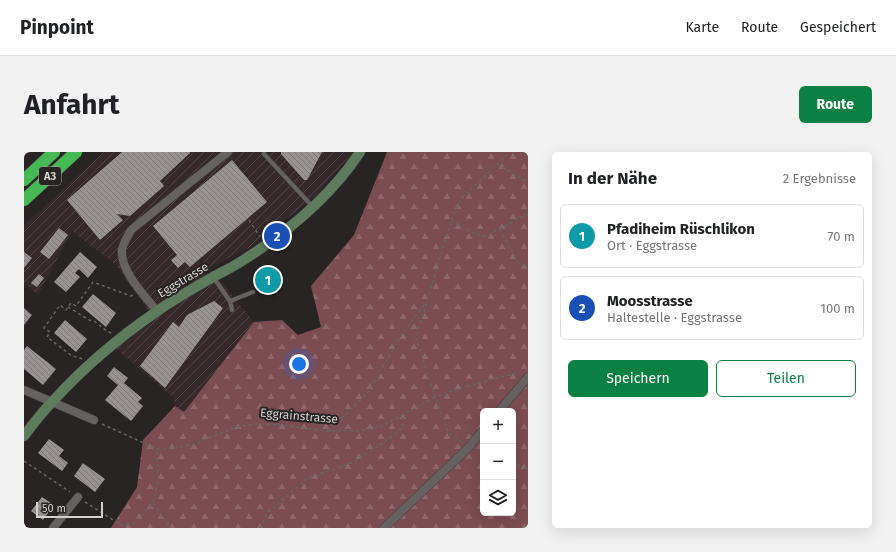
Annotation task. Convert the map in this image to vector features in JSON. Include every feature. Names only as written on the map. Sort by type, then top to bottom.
[{"type":"highway","name":"A3","points":[[24,180],[54,152]]},
{"type":"highway","name":"A3","points":[[24,200],[76,152]]},
{"type":"main road","name":"Eggstrasse","points":[[24,436],[52,402],[89,364],[110,346],[157,312],[213,277],[244,260],[265,245],[313,207],[329,191],[360,152]]},
{"type":"street","points":[[157,312],[131,278],[122,259],[122,249],[132,230],[228,152]]},
{"type":"street","points":[[502,408],[528,377]]},
{"type":"street","points":[[24,390],[94,420]]},
{"type":"street","points":[[384,528],[469,447],[480,434]]},
{"type":"street","points":[[52,528],[78,497]]},
{"type":"lane","points":[[264,152],[264,154],[313,207]]},
{"type":"lane","points":[[213,277],[230,302],[232,310]]},
{"type":"lane","points":[[230,302],[253,292]]},
{"type":"path","points":[[469,447],[449,433],[416,338],[450,221],[460,199],[509,152]]},
{"type":"path","points":[[497,164],[528,183]]},
{"type":"path","points":[[450,221],[483,237],[528,214]]},
{"type":"path","points":[[249,220],[265,245]]},
{"type":"path","points":[[500,229],[518,261],[528,269]]},
{"type":"path","points":[[84,360],[72,356],[47,337],[50,332],[44,328],[60,305],[66,310],[71,303],[76,306],[93,282],[131,296],[140,290]]},
{"type":"path","points":[[329,431],[369,391],[401,335],[427,302]]},
{"type":"path","points":[[68,307],[89,320],[94,321],[108,332],[114,334]]},
{"type":"path","name":"Eggrainstrasse","points":[[94,420],[157,449],[192,445],[236,427],[254,424],[280,425],[329,431],[360,431],[382,426],[435,396],[521,371]]},
{"type":"path","points":[[260,528],[266,513],[308,478],[354,462],[383,443],[402,428],[404,414]]},
{"type":"path","points":[[24,461],[121,525],[134,523],[153,503],[158,484],[157,449]]},
{"type":"path","points":[[516,464],[528,469]]},
{"type":"path","points":[[153,503],[171,528]]},
{"type":"shaded area","points":[[104,152],[353,152],[317,195],[252,246],[210,268],[254,322],[184,413],[175,406],[174,398],[115,348],[154,319],[116,265],[72,231],[38,295],[24,283],[24,225]]},
{"type":"green space","points":[[387,152],[528,152],[528,528],[111,528],[137,487],[143,440],[175,406],[184,412],[254,322],[282,320],[298,335],[321,327],[311,286],[354,235]]},
{"type":"building","points":[[122,152],[190,153],[160,181],[164,186],[130,216],[117,214],[123,220],[100,240],[67,200]]},
{"type":"building","points":[[281,152],[322,152],[307,180],[304,180],[281,154]]},
{"type":"building","points":[[232,160],[267,202],[190,267],[185,262],[178,268],[171,260],[177,255],[153,226]]},
{"type":"building","points":[[59,228],[68,235],[49,259],[40,252]]},
{"type":"building","points":[[24,252],[32,258],[24,268]]},
{"type":"building","points":[[80,252],[97,267],[88,278],[79,269],[75,273],[80,277],[66,292],[54,282]]},
{"type":"building","points":[[273,269],[280,278],[276,289],[264,292],[263,294],[254,283],[256,282],[261,271]]},
{"type":"building","points":[[39,274],[44,278],[37,287],[31,283]]},
{"type":"building","points":[[93,294],[116,313],[106,327],[82,307]]},
{"type":"building","points":[[214,301],[223,308],[165,388],[140,366],[173,322],[179,327],[187,315]]},
{"type":"building","points":[[24,308],[32,315],[24,325]]},
{"type":"building","points":[[65,320],[87,339],[76,352],[54,333]]},
{"type":"building","points":[[27,346],[56,369],[43,385],[24,369],[24,350]]},
{"type":"building","points":[[114,367],[128,378],[124,383],[142,398],[138,402],[143,406],[131,421],[105,400],[118,385],[107,376]]},
{"type":"building","points":[[49,439],[64,450],[59,456],[68,463],[62,471],[38,453]]},
{"type":"building","points":[[83,463],[105,479],[95,492],[74,476]]},
{"type":"building","points":[[42,497],[54,505],[43,520],[31,511]]},
{"type":"place","name":"Moosstrasse","points":[[277,236]]},
{"type":"place","name":"Pfadiheim Rüschlikon","points":[[268,280]]}]
